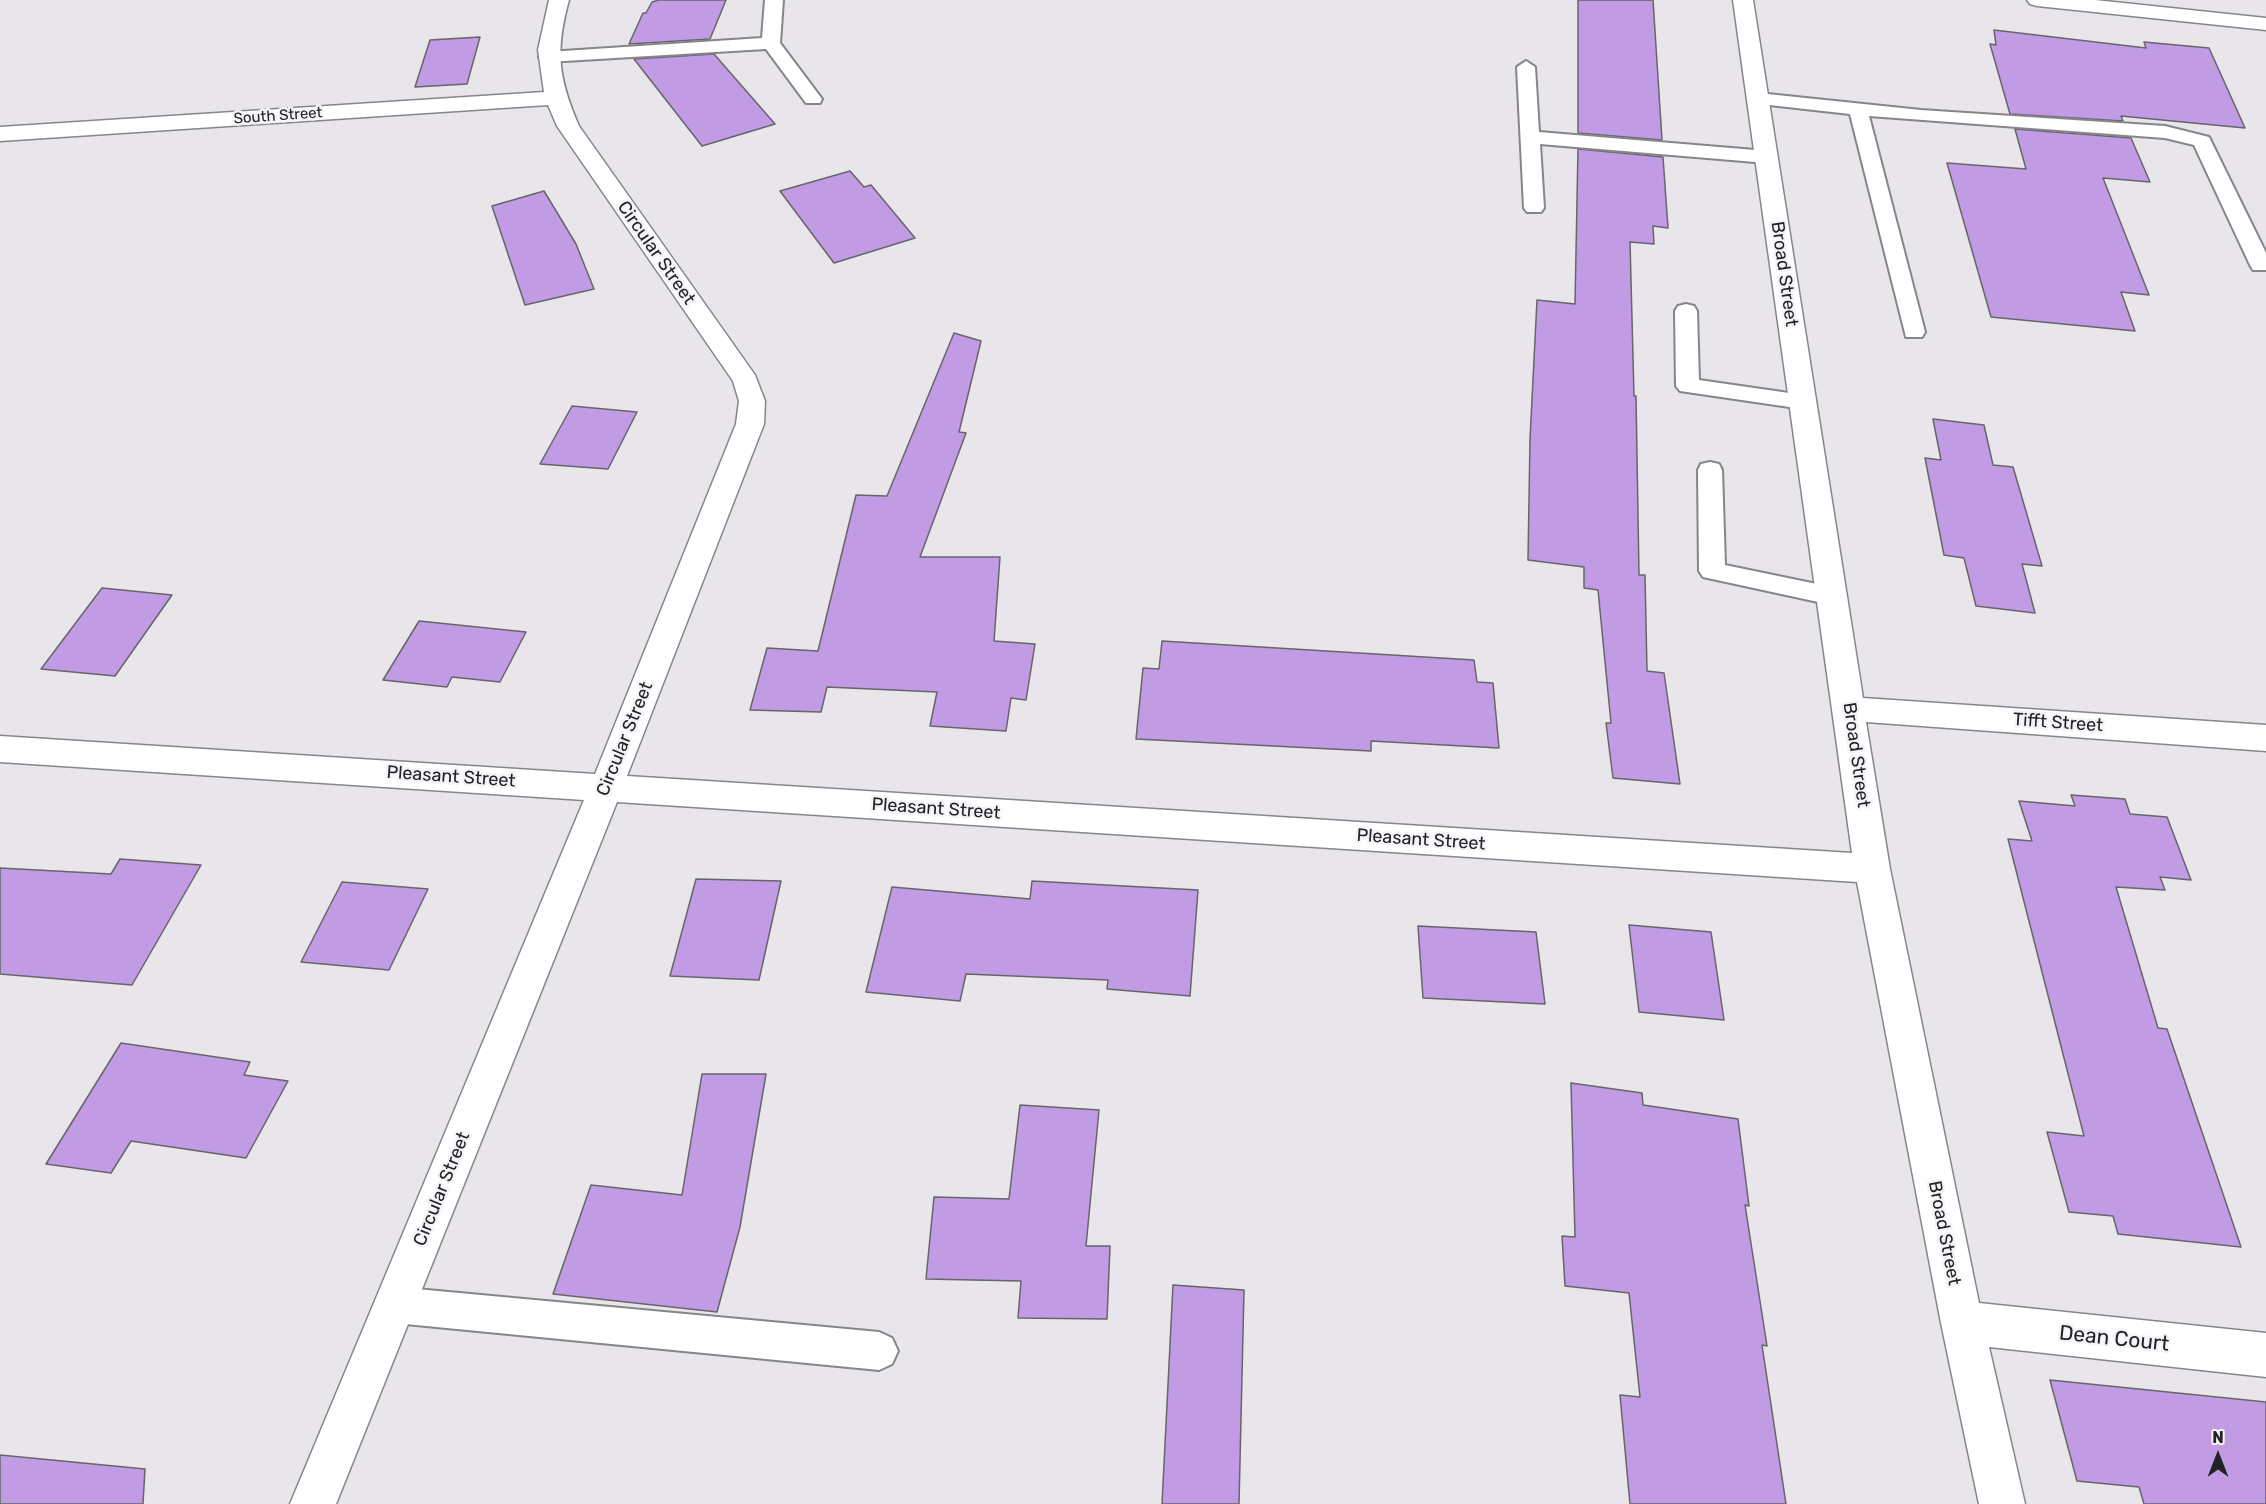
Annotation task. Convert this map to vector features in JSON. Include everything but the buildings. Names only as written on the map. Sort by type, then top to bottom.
[{"type":"street","name":"Circular Street","points":[[313,1504],[606,787],[750,424],[752,401],[746,381],[568,126],[555,98],[547,45],[559,0]]},
{"type":"street","name":"Broad Street","points":[[1743,0],[1872,869],[1962,1323],[2002,1504]]},
{"type":"street","points":[[2037,0],[2097,3],[2266,24]]},
{"type":"street","name":"South Street","points":[[0,134],[555,98]]},
{"type":"street","name":"Tifft Street","points":[[1850,709],[2266,738]]},
{"type":"street","name":"Pleasant Street","points":[[0,749],[1872,869]]},
{"type":"street","name":"Dean Court","points":[[1962,1323],[2266,1354]]},
{"type":"lane","points":[[774,0],[771,43],[813,99]]},
{"type":"lane","points":[[548,57],[771,43]]},
{"type":"lane","points":[[1526,67],[1534,207]]},
{"type":"lane","points":[[1758,99],[1858,109],[2165,132],[2202,141],[2261,265]]},
{"type":"lane","points":[[1858,109],[1914,332]]},
{"type":"lane","points":[[1530,137],[1767,157]]},
{"type":"lane","points":[[1686,311],[1688,386],[1803,402]]},
{"type":"lane","points":[[1710,470],[1712,572],[1832,596]]},
{"type":"lane","points":[[395,1305],[879,1351]]}]
